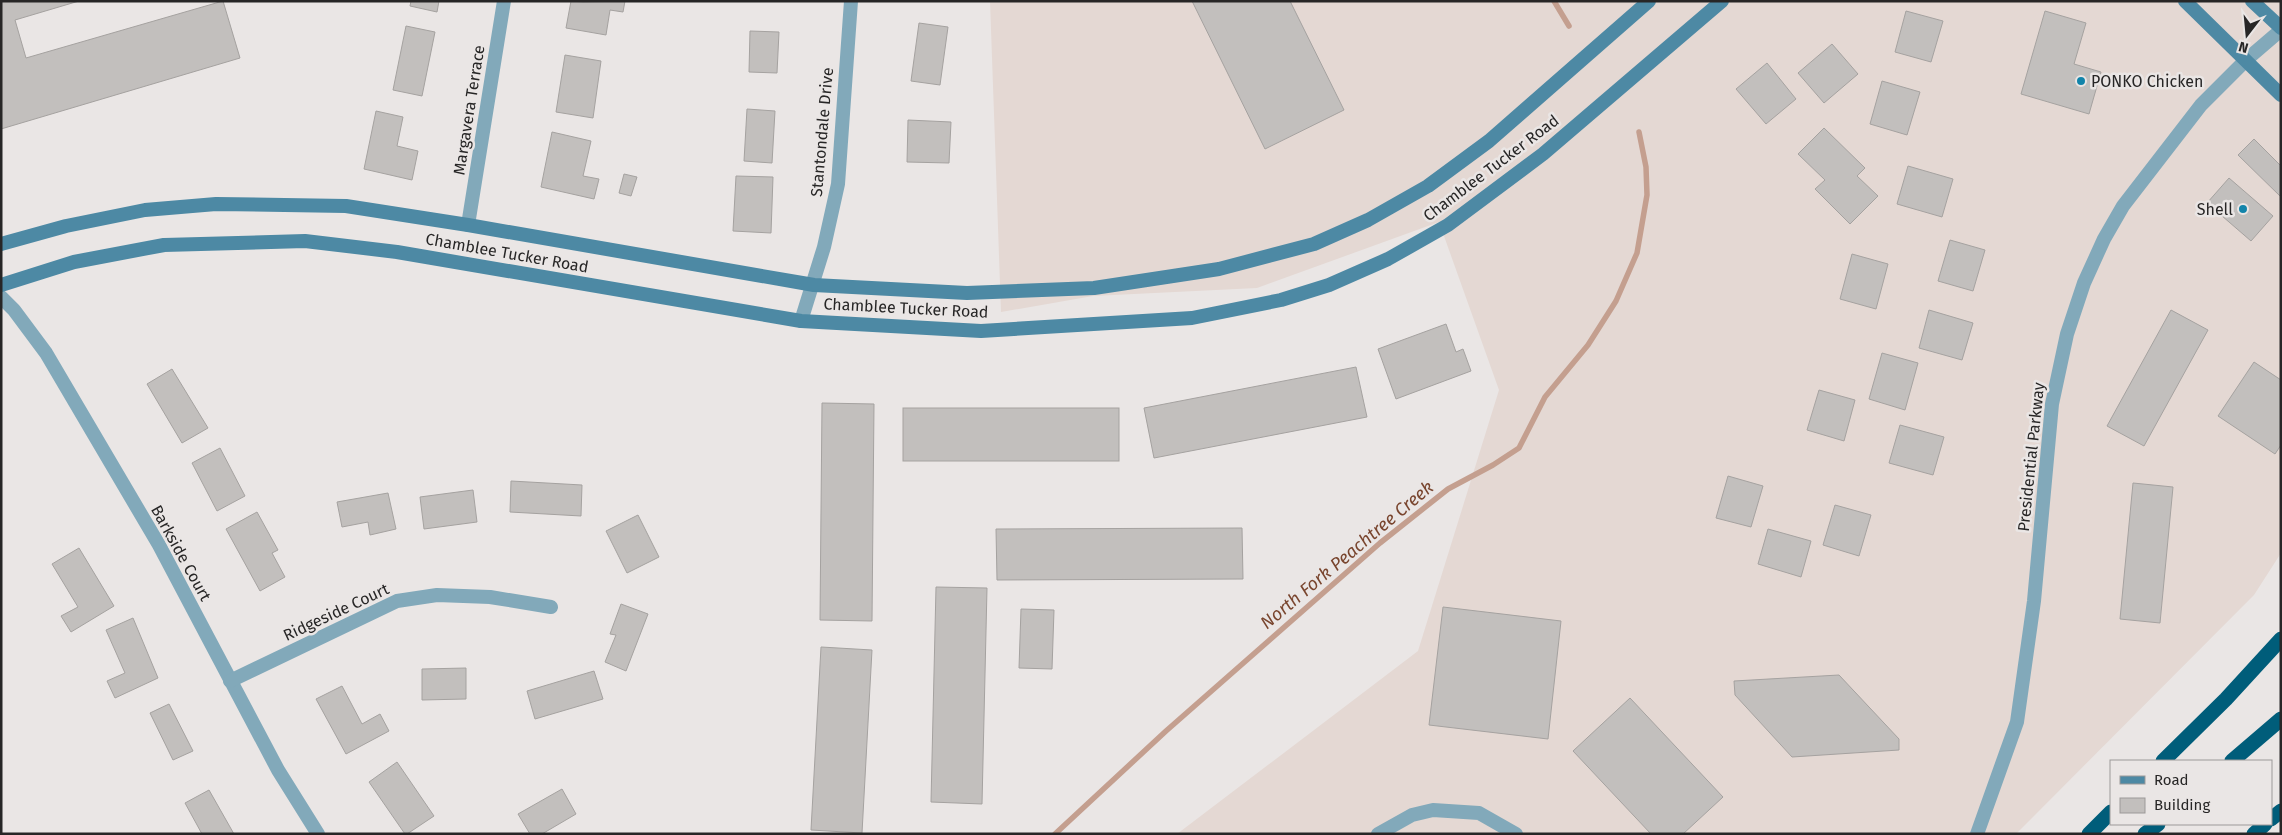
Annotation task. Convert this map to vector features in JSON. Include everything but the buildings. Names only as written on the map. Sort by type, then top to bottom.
[{"type":"highway","points":[[2164,760],[2226,700],[2281,639]]},
{"type":"highway","points":[[2233,760],[2281,719]]},
{"type":"highway","points":[[2089,834],[2110,813]]},
{"type":"highway","points":[[2145,834],[2157,825]]},
{"type":"highway","points":[[2254,834],[2264,825]]},
{"type":"main road","name":"Chamblee Tucker Road","points":[[1,244],[66,226],[145,210],[216,204],[346,206],[468,225],[814,285],[967,293],[1094,288],[1219,269],[1314,244],[1368,220],[1428,186],[1489,141],[1649,1]]},
{"type":"main road","name":"Chamblee Tucker Road","points":[[1,285],[74,262],[164,245],[305,240],[397,252],[801,321],[981,331],[1192,318],[1280,300],[1328,285],[1388,258],[1448,225],[1543,154],[1722,1]]},
{"type":"main road","points":[[2185,1],[2281,95]]},
{"type":"main road","points":[[2252,1],[2281,29]]},
{"type":"street","name":"Margavera Terrace","points":[[468,225],[504,1]]},
{"type":"street","name":"Stantondale Drive","points":[[801,321],[814,285],[838,184],[851,1]]},
{"type":"street","name":"Presidential Parkway","points":[[1978,834],[2016,722],[2034,601],[2052,404],[2067,334],[2078,300],[2104,238],[2123,206],[2206,99],[2281,29]]},
{"type":"street","name":"Barkside Court","points":[[1,297],[14,310],[46,353],[159,545],[278,770],[318,834]]},
{"type":"street","name":"Ridgeside Court","points":[[230,681],[397,601],[437,595],[482,596],[551,607]]},
{"type":"street","points":[[1378,834],[1412,815],[1433,810],[1479,813],[1516,834]]},
{"type":"shaded area","points":[[990,1],[2281,1],[2281,553],[2254,595],[2016,834],[1177,834],[1418,651],[1499,390],[1439,222],[1257,288],[1093,296],[1001,312]]},
{"type":"waterway","name":"North Fork Peachtree Creek","points":[[1554,1],[1569,26]]},
{"type":"waterway","name":"North Fork Peachtree Creek","points":[[1055,834],[1166,731],[1380,543],[1448,489],[1493,465],[1519,448],[1545,397],[1588,345],[1616,301],[1637,253],[1647,195],[1646,167],[1639,132]]},
{"type":"place","name":"PONKO Chicken","points":[[2081,81]]},
{"type":"place","name":"Shell","points":[[2243,209]]}]
